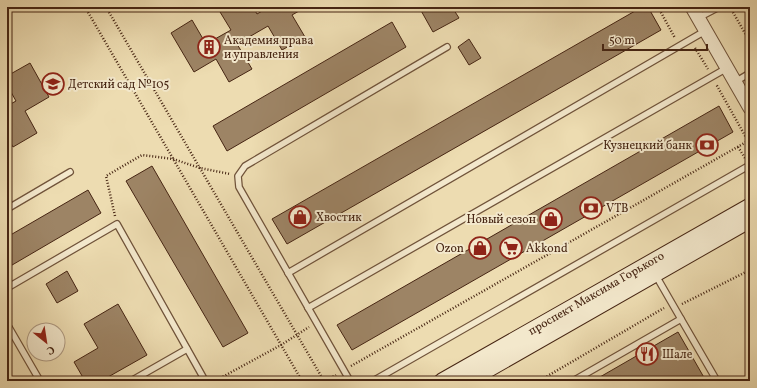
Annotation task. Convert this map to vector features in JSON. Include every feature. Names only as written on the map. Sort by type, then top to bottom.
[{"type":"main road","name":"проспект Максима Горького","points":[[445,380],[750,206]]},
{"type":"main road","name":"проспект Максима Горького","points":[[468,381],[750,220]]},
{"type":"street","points":[[695,13],[750,108]]},
{"type":"lane","points":[[695,13],[718,7]]},
{"type":"lane","points":[[288,273],[705,31]]},
{"type":"lane","points":[[350,381],[239,187],[238,176],[245,166],[447,47]]},
{"type":"lane","points":[[308,308],[726,68]]},
{"type":"lane","points":[[735,82],[750,73]]},
{"type":"lane","points":[[373,381],[748,164]]},
{"type":"lane","points":[[7,209],[70,172]]},
{"type":"lane","points":[[7,288],[117,224],[203,377],[203,381]]},
{"type":"lane","points":[[655,274],[717,381]]},
{"type":"lane","points":[[573,381],[681,319]]},
{"type":"lane","points":[[7,324],[40,381]]},
{"type":"lane","points":[[130,381],[187,349]]},
{"type":"path","points":[[85,7],[302,381]]},
{"type":"path","points":[[106,7],[324,381],[748,141]]},
{"type":"path","points":[[658,7],[675,38]]},
{"type":"path","points":[[730,7],[750,42]]},
{"type":"path","points":[[692,44],[707,67]]},
{"type":"path","points":[[714,79],[750,144]]},
{"type":"path","points":[[738,147],[748,164]]},
{"type":"path","points":[[117,224],[106,176],[142,155],[173,159],[200,168],[238,176]]},
{"type":"path","points":[[680,305],[750,270]]},
{"type":"path","points":[[539,381],[667,307]]},
{"type":"path","points":[[215,381],[281,345],[316,322]]},
{"type":"building","name":"Академия права и управления","points":[[217,7],[253,7],[257,14],[269,7],[306,7],[292,15],[305,37],[282,50],[268,26],[237,44],[252,69],[229,82],[216,59],[194,72],[171,33],[192,20],[206,44],[231,30]]},
{"type":"building","points":[[419,7],[452,7],[459,18],[433,32]]},
{"type":"building","points":[[642,7],[648,7],[661,30],[287,244],[272,219]]},
{"type":"building","points":[[392,22],[406,47],[227,151],[213,126]]},
{"type":"building","points":[[469,39],[481,58],[469,65],[458,47]]},
{"type":"building","points":[[30,63],[49,97],[25,111],[37,133],[13,147],[7,136],[7,106],[16,101],[7,85],[7,76]]},
{"type":"building","points":[[719,106],[733,132],[352,350],[337,325]]},
{"type":"building","points":[[152,166],[248,333],[223,347],[126,181]]},
{"type":"building","points":[[88,190],[101,213],[7,268],[7,237]]},
{"type":"building","points":[[67,271],[78,291],[57,303],[46,284]]},
{"type":"building","points":[[118,304],[147,355],[101,381],[85,381],[74,362],[98,348],[84,324]]},
{"type":"building","points":[[678,332],[706,381],[593,381]]},
{"type":"place","name":"Академия права и управления","points":[[209,47]]},
{"type":"place","name":"Детский сад №105","points":[[53,84]]},
{"type":"place","name":"Кузнецкий банк","points":[[707,145]]},
{"type":"place","name":"VTB","points":[[591,208]]},
{"type":"place","name":"Хвостик","points":[[300,217]]},
{"type":"place","name":"Новый сезон","points":[[551,219]]},
{"type":"place","name":"Ozon","points":[[480,248]]},
{"type":"place","name":"Akkond","points":[[511,248]]},
{"type":"place","name":"Шале","points":[[647,354]]}]
